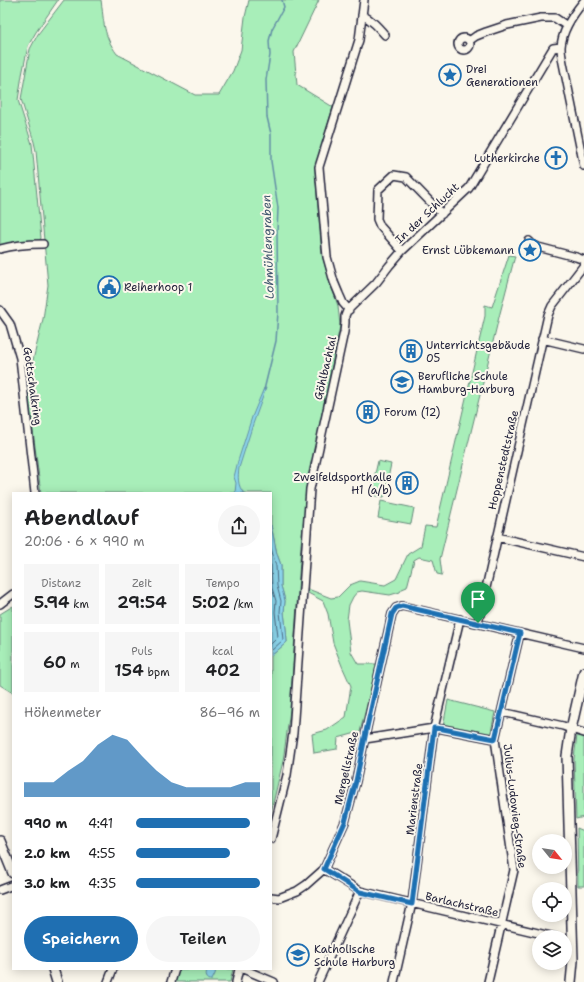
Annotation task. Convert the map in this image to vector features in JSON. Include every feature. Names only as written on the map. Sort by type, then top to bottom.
[{"type":"main road","points":[[568,930],[567,748],[584,672]]},
{"type":"main road","points":[[0,841],[12,871]]},
{"type":"main road","points":[[571,982],[572,957]]},
{"type":"main road","points":[[53,970],[58,982]]},
{"type":"street","points":[[349,310],[343,303],[334,282],[327,257],[318,167],[359,40],[364,0]]},
{"type":"street","points":[[584,1],[567,26],[561,47],[584,166]]},
{"type":"street","points":[[362,15],[374,22],[385,35]]},
{"type":"street","points":[[469,41],[486,32],[508,25],[541,18],[555,18],[567,26]]},
{"type":"street","name":"In der Schlucht","points":[[349,310],[376,283],[402,251],[466,191],[473,182],[553,48],[561,47]]},
{"type":"street","points":[[402,251],[380,226],[377,219],[378,190],[394,175],[406,177],[442,214]]},
{"type":"street","points":[[529,242],[538,247],[584,260]]},
{"type":"street","points":[[0,250],[12,246],[43,244]]},
{"type":"street","name":"Hoppenstedtstraße","points":[[478,623],[548,315],[552,306],[584,265]]},
{"type":"street","name":"Gottschalkring","points":[[0,310],[10,324],[20,358],[35,492]]},
{"type":"street","name":"Göhlbachtal","points":[[272,835],[287,775],[296,708],[296,680],[310,489],[344,332],[345,316],[349,310]]},
{"type":"street","points":[[542,339],[584,349]]},
{"type":"street","points":[[497,537],[584,557]]},
{"type":"street","points":[[0,604],[12,595]]},
{"type":"street","name":"Mergellstraße","points":[[272,897],[279,898],[297,891],[324,869],[345,822],[356,781],[392,614],[395,609],[402,606],[460,619]]},
{"type":"street","points":[[460,619],[584,648]]},
{"type":"street","name":"Marienstraße","points":[[394,982],[412,904],[434,728],[460,619]]},
{"type":"street","name":"Julius-Ludowieg-Straße","points":[[488,982],[514,870],[495,739],[520,633]]},
{"type":"street","points":[[502,712],[584,732]]},
{"type":"street","points":[[365,739],[434,728],[495,739]]},
{"type":"street","name":"Barlachstraße","points":[[324,869],[360,892],[532,932]]},
{"type":"street","points":[[0,890],[12,885]]},
{"type":"street","points":[[318,982],[360,892]]},
{"type":"street","points":[[108,982],[113,970]]},
{"type":"street","points":[[171,982],[175,970]]},
{"type":"street","points":[[236,982],[239,970]]},
{"type":"street","points":[[245,970],[274,982]]},
{"type":"green space","points":[[0,0],[58,0],[28,46],[18,100],[32,144],[41,238],[39,242],[0,247]]},
{"type":"green space","points":[[64,0],[101,0],[104,22],[109,41],[117,54],[195,95],[219,95],[233,71],[241,50],[245,17],[249,0],[319,0],[294,52],[297,85],[333,107],[315,169],[322,255],[338,306],[340,326],[308,482],[301,545],[290,710],[283,761],[272,808],[272,655],[287,642],[284,612],[285,601],[281,586],[281,565],[272,530],[272,492],[41,492],[27,385],[43,319],[48,285],[36,151],[21,99],[30,49],[38,34]]},
{"type":"green space","points":[[509,255],[515,256],[440,559],[442,575],[437,574],[433,560],[419,557],[414,560],[407,587],[402,589],[400,592],[390,595],[362,591],[357,592],[353,597],[349,605],[347,620],[351,652],[358,664],[377,664],[360,732],[338,738],[337,749],[314,753],[312,734],[327,730],[346,717],[351,686],[333,643],[328,614],[323,601],[308,593],[308,589],[331,598],[338,597],[350,585],[360,581],[385,585],[396,579],[408,554],[421,546],[425,526],[436,527],[485,316],[485,305],[492,307]]},
{"type":"green space","points":[[378,461],[391,464],[384,497],[370,495]]},
{"type":"green space","points":[[381,501],[414,508],[411,524],[378,518]]},
{"type":"green space","points":[[12,607],[12,692],[0,685],[0,614]]},
{"type":"green space","points":[[448,700],[495,712],[490,737],[443,727]]},
{"type":"green space","points":[[577,735],[584,737],[584,817],[576,819],[574,759]]},
{"type":"green space","points":[[577,828],[584,831],[584,886],[578,886]]},
{"type":"green space","points":[[178,970],[233,970],[230,982],[174,982]]},
{"type":"water","points":[[264,388],[266,388],[239,468],[239,484],[243,492],[235,492],[236,483],[234,477],[252,417]]},
{"type":"water","points":[[272,530],[281,565],[281,586],[285,601],[284,612],[287,642],[272,655]]},
{"type":"water","points":[[207,970],[216,970],[212,980],[208,979],[206,974]]},
{"type":"waterway","name":"Lohmühlengraben","points":[[264,390],[276,341],[278,312],[278,208],[271,161],[271,134],[267,117],[266,80],[270,55],[269,41],[272,29],[284,7],[282,0]]},
{"type":"place","name":"Drei Generationen","points":[[450,75]]},
{"type":"place","name":"Lutherkirche","points":[[556,158]]},
{"type":"place","name":"Ernst Lübkemann","points":[[530,250]]},
{"type":"place","name":"Reiherhoop 1","points":[[109,287]]},
{"type":"place","name":"Unterrichtsgebäude 05","points":[[411,351]]},
{"type":"place","name":"Berufliche Schule Hamburg-Harburg","points":[[402,382]]},
{"type":"place","name":"Forum (12)","points":[[368,412]]},
{"type":"place","name":"Zweifeldsporthalle H1 (a/b)","points":[[407,483]]},
{"type":"place","name":"Katholische Schule Harburg","points":[[298,955]]},
{"type":"route","points":[[402,606],[478,623],[520,633],[495,739],[434,728],[412,904],[360,892],[324,869],[345,822],[356,781],[392,614],[397,607],[402,606]]}]
